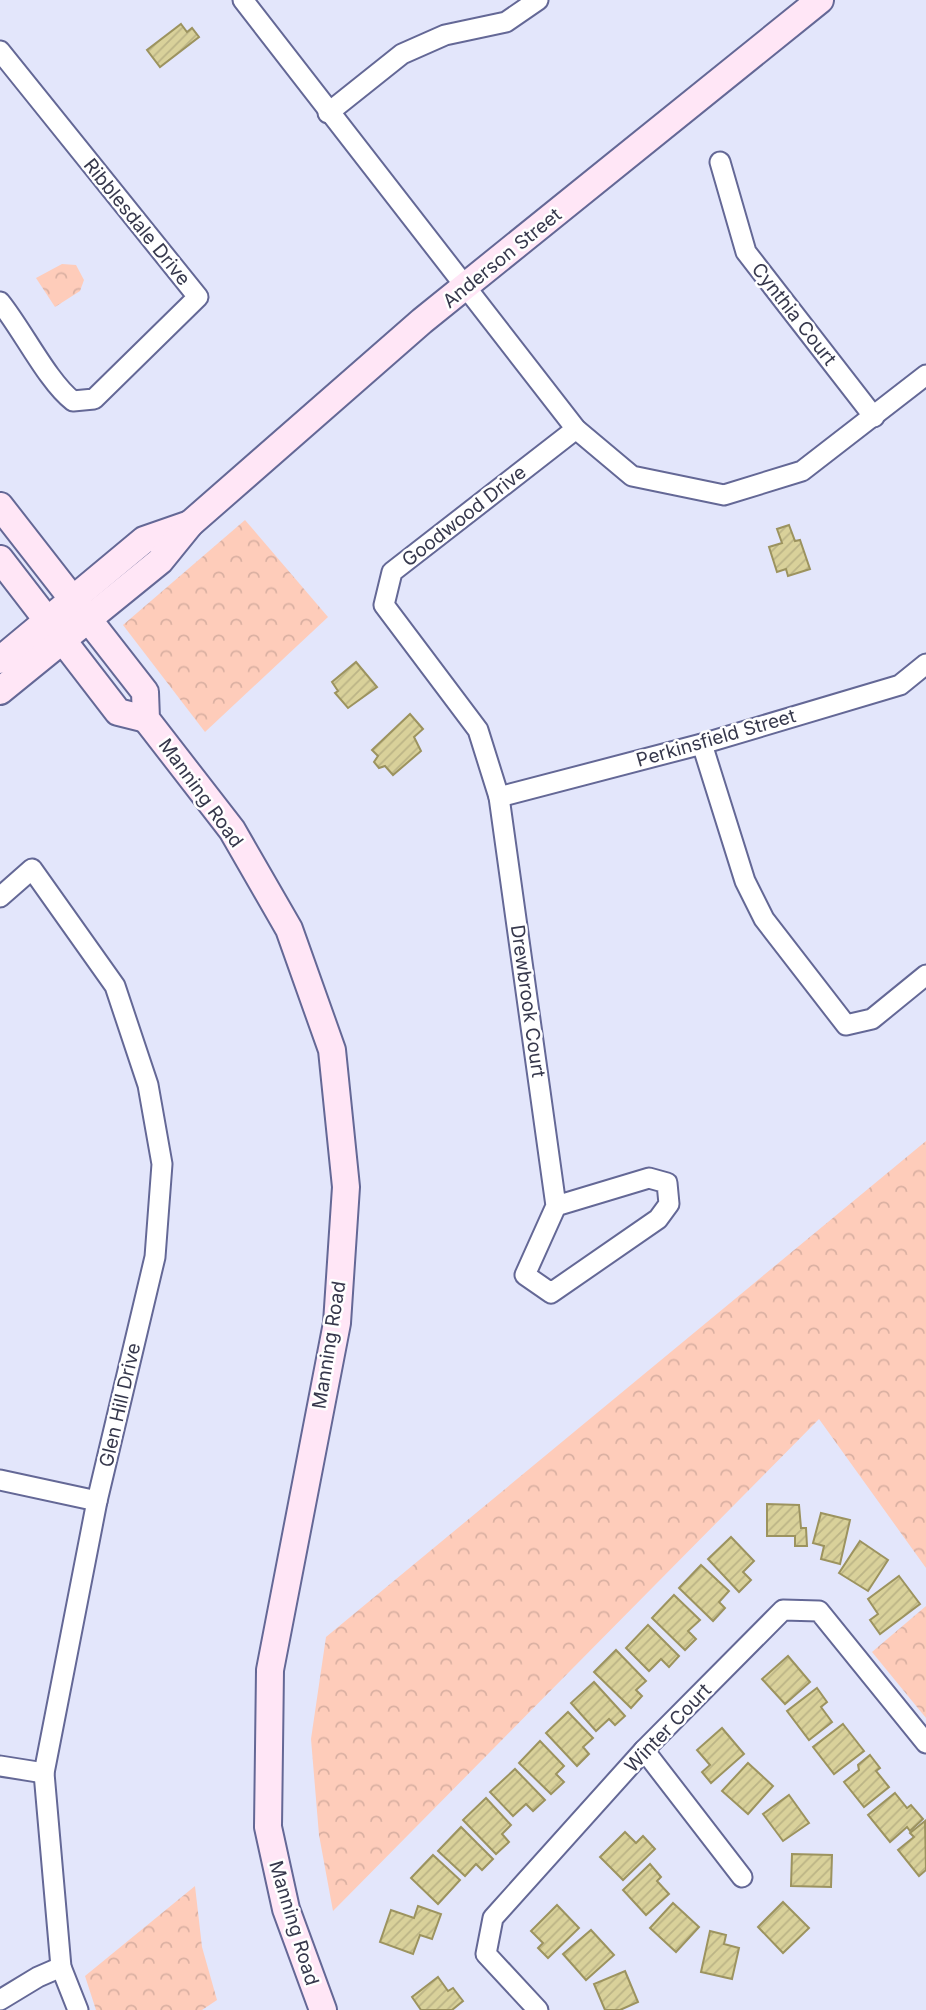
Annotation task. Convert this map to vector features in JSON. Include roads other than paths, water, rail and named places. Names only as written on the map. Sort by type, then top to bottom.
[{"type":"main road","name":"Anderson Street","points":[[0,691],[160,561],[190,523],[422,321],[820,0]]},
{"type":"main road","name":"Manning Road","points":[[0,506],[145,692],[146,719],[232,830],[289,929],[332,1050],[346,1187],[337,1323],[270,1670],[268,1827],[286,1909],[323,2010]]},
{"type":"main road","name":"Anderson Street","points":[[0,660],[144,540],[190,523]]},
{"type":"main road","name":"Manning Road","points":[[0,559],[118,712],[146,719]]},
{"type":"street","points":[[243,0],[328,113],[576,429],[632,475],[724,495],[802,471],[926,375]]},
{"type":"street","points":[[328,113],[401,54],[445,35],[506,22],[538,0]]},
{"type":"street","name":"Ribblesdale Drive","points":[[0,51],[198,298],[94,399],[73,401],[59,389],[23,331],[0,302]]},
{"type":"street","name":"Cynthia Court","points":[[720,162],[746,252],[874,417]]},
{"type":"street","name":"Goodwood Drive","points":[[499,797],[478,730],[384,605],[392,572],[576,429]]},
{"type":"street","name":"Perkinsfield Street","points":[[499,797],[702,744],[900,685],[926,664]]},
{"type":"street","points":[[702,744],[745,881],[764,919],[846,1025],[872,1019],[926,975]]},
{"type":"street","name":"Drewbrook Court","points":[[499,797],[556,1206]]},
{"type":"street","name":"Glen Hill Drive","points":[[0,897],[32,869],[115,986],[148,1085],[162,1164],[155,1256],[97,1501],[44,1773],[61,1967],[78,2010]]},
{"type":"street","points":[[649,1178],[667,1183],[669,1204],[658,1220],[551,1293],[525,1275],[556,1206],[649,1178]]},
{"type":"street","points":[[0,1480],[97,1501]]},
{"type":"street","name":"Winter Court","points":[[538,2010],[486,1954],[493,1918],[644,1750],[783,1610],[819,1611],[926,1743]]},
{"type":"street","points":[[644,1750],[741,1877]]},
{"type":"street","points":[[0,1766],[44,1773]]},
{"type":"street","points":[[0,2000],[38,1977],[61,1967]]}]
